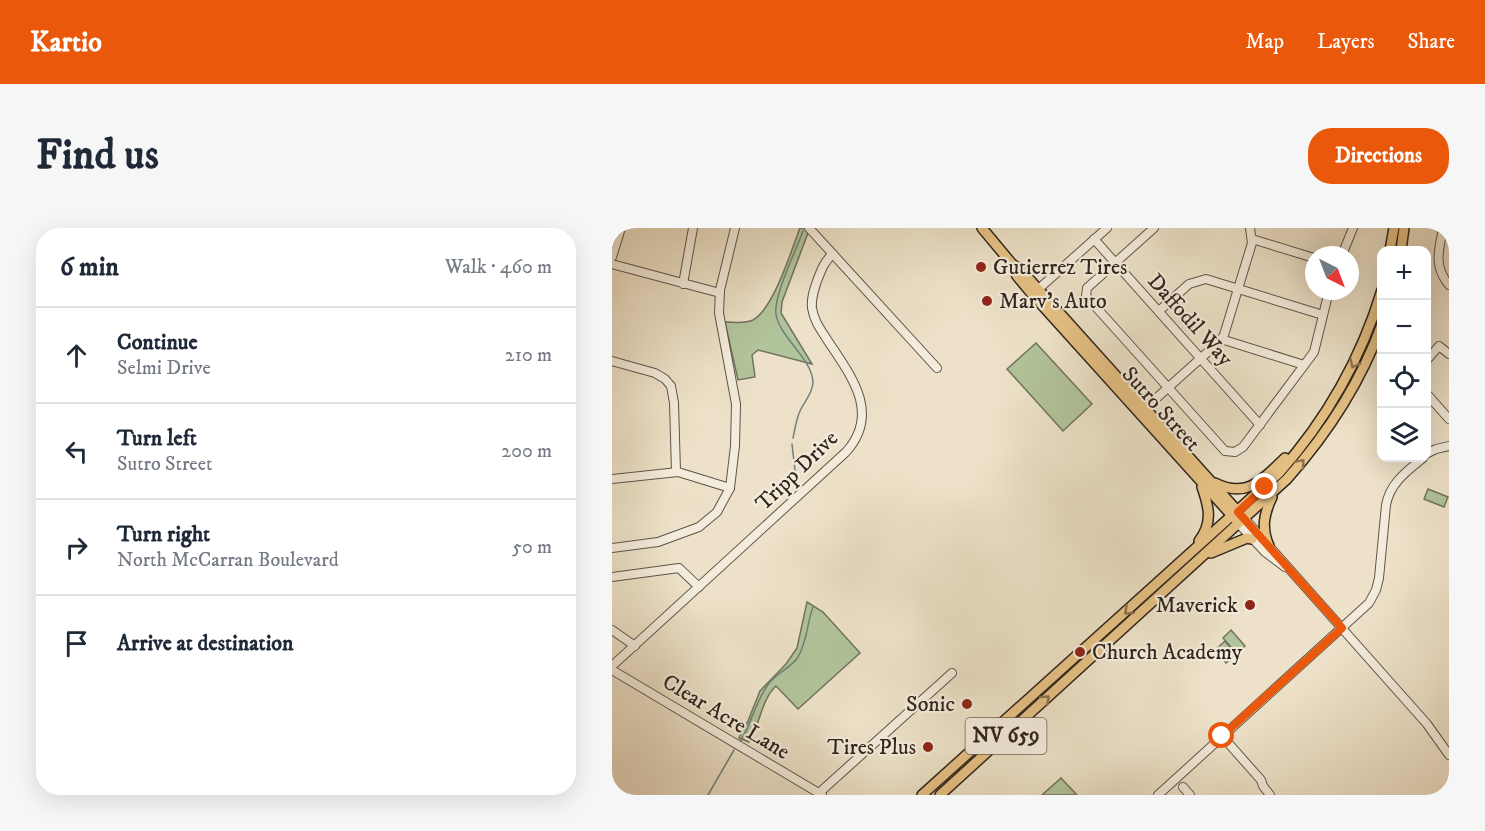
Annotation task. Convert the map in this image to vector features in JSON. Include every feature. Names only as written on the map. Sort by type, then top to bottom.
[{"type":"main road","name":"Sutro Street","points":[[982,228],[1012,264],[1017,276],[1035,292],[1239,518]]},
{"type":"main road","points":[[1391,246],[1394,228]]},
{"type":"main road","points":[[1402,246],[1404,228]]},
{"type":"main road","name":"NV 659","points":[[940,795],[1201,558],[1279,473],[1311,434],[1338,393],[1357,358],[1378,300]]},
{"type":"main road","name":"NV 659","points":[[922,795],[1187,558],[1277,489],[1302,462],[1335,419],[1362,371],[1377,336]]},
{"type":"main road","points":[[1187,558],[1204,536],[1209,521],[1206,482],[1233,490],[1249,487],[1262,479],[1311,434]]},
{"type":"main road","points":[[1269,546],[1264,531],[1264,514],[1277,489]]},
{"type":"main road","points":[[1201,558],[1247,538],[1252,539]]},
{"type":"street","points":[[612,257],[621,228]]},
{"type":"street","points":[[683,284],[693,228]]},
{"type":"street","points":[[612,548],[658,542],[699,527],[717,512],[730,488],[735,446],[736,404],[719,322],[720,293],[735,228]]},
{"type":"street","points":[[809,228],[937,368]]},
{"type":"street","points":[[1035,292],[1107,228]]},
{"type":"street","points":[[1154,228],[1087,288],[1085,293],[1221,448],[1233,452],[1243,447],[1304,365],[1316,347],[1327,300]]},
{"type":"street","points":[[1142,411],[1221,339],[1252,238],[1250,228]]},
{"type":"street","points":[[1346,246],[1353,228]]},
{"type":"street","points":[[1446,228],[1438,267],[1440,274],[1449,285]]},
{"type":"street","points":[[1252,238],[1305,255]]},
{"type":"street","name":"Daffodil Way","points":[[1094,239],[1260,425]]},
{"type":"street","name":"Tripp Drive","points":[[612,668],[840,458],[857,436],[862,416],[861,397],[819,326],[812,306],[813,292],[823,264],[833,254]]},
{"type":"street","points":[[612,264],[720,293]]},
{"type":"street","points":[[1159,311],[1189,284],[1200,280],[1211,280],[1323,315]]},
{"type":"street","points":[[1221,339],[1304,365]]},
{"type":"street","points":[[1431,355],[1439,346],[1449,354]]},
{"type":"street","points":[[612,361],[655,373],[671,386],[676,472]]},
{"type":"street","points":[[1431,398],[1449,418]]},
{"type":"street","points":[[1431,452],[1449,446]]},
{"type":"street","points":[[1164,793],[1222,736],[1365,607],[1376,590],[1379,578],[1386,504],[1391,489],[1419,462]]},
{"type":"street","points":[[612,479],[676,472],[730,488]]},
{"type":"street","name":"Sutro Street","points":[[1239,518],[1252,539],[1269,556],[1292,570]]},
{"type":"street","name":"Sutro Street","points":[[1239,518],[1292,570],[1425,722],[1449,755]]},
{"type":"street","points":[[612,577],[679,568],[699,587]]},
{"type":"street","points":[[612,630],[635,646]]},
{"type":"street","name":"Clear Acre Lane","points":[[612,668],[820,794]]},
{"type":"street","points":[[820,794],[952,673]]},
{"type":"street","points":[[1222,736],[1261,780],[1270,795]]},
{"type":"street","points":[[1183,787],[1190,795]]},
{"type":"street","points":[[1255,795],[1264,788]]},
{"type":"green space","points":[[800,228],[804,228],[808,233],[782,302],[781,313],[812,364],[758,350],[752,355],[755,377],[738,380],[725,322],[750,321],[761,314],[775,292]]},
{"type":"green space","points":[[1036,343],[1092,404],[1063,431],[1007,369]]},
{"type":"green space","points":[[1428,489],[1448,497],[1444,507],[1424,499]]},
{"type":"green space","points":[[807,602],[823,612],[860,653],[798,709],[776,686],[767,698],[749,742],[739,738],[760,691],[786,664],[797,648]]},
{"type":"green space","points":[[1231,630],[1245,646],[1237,654],[1223,638]]},
{"type":"green space","points":[[1225,641],[1236,655],[1226,663],[1215,650]]},
{"type":"green space","points":[[1061,778],[1077,795],[1042,795]]},
{"type":"waterway","points":[[793,438],[799,414],[810,394],[813,382],[807,364],[778,323],[776,306],[803,231]]},
{"type":"waterway","points":[[792,444],[797,488]]},
{"type":"waterway","points":[[740,742],[765,689],[798,657],[813,607]]},
{"type":"waterway","points":[[708,795],[734,750]]},
{"type":"place","name":"Gutierrez Tires","points":[[981,267]]},
{"type":"place","name":"Marv's Auto","points":[[987,301]]},
{"type":"place","name":"Maverick","points":[[1250,605]]},
{"type":"place","name":"Church Academy","points":[[1080,652]]},
{"type":"place","name":"Sonic","points":[[967,704]]},
{"type":"place","name":"Tires Plus","points":[[928,747]]},
{"type":"route","points":[[1222,736],[1342,628],[1238,512],[1265,487]]}]
